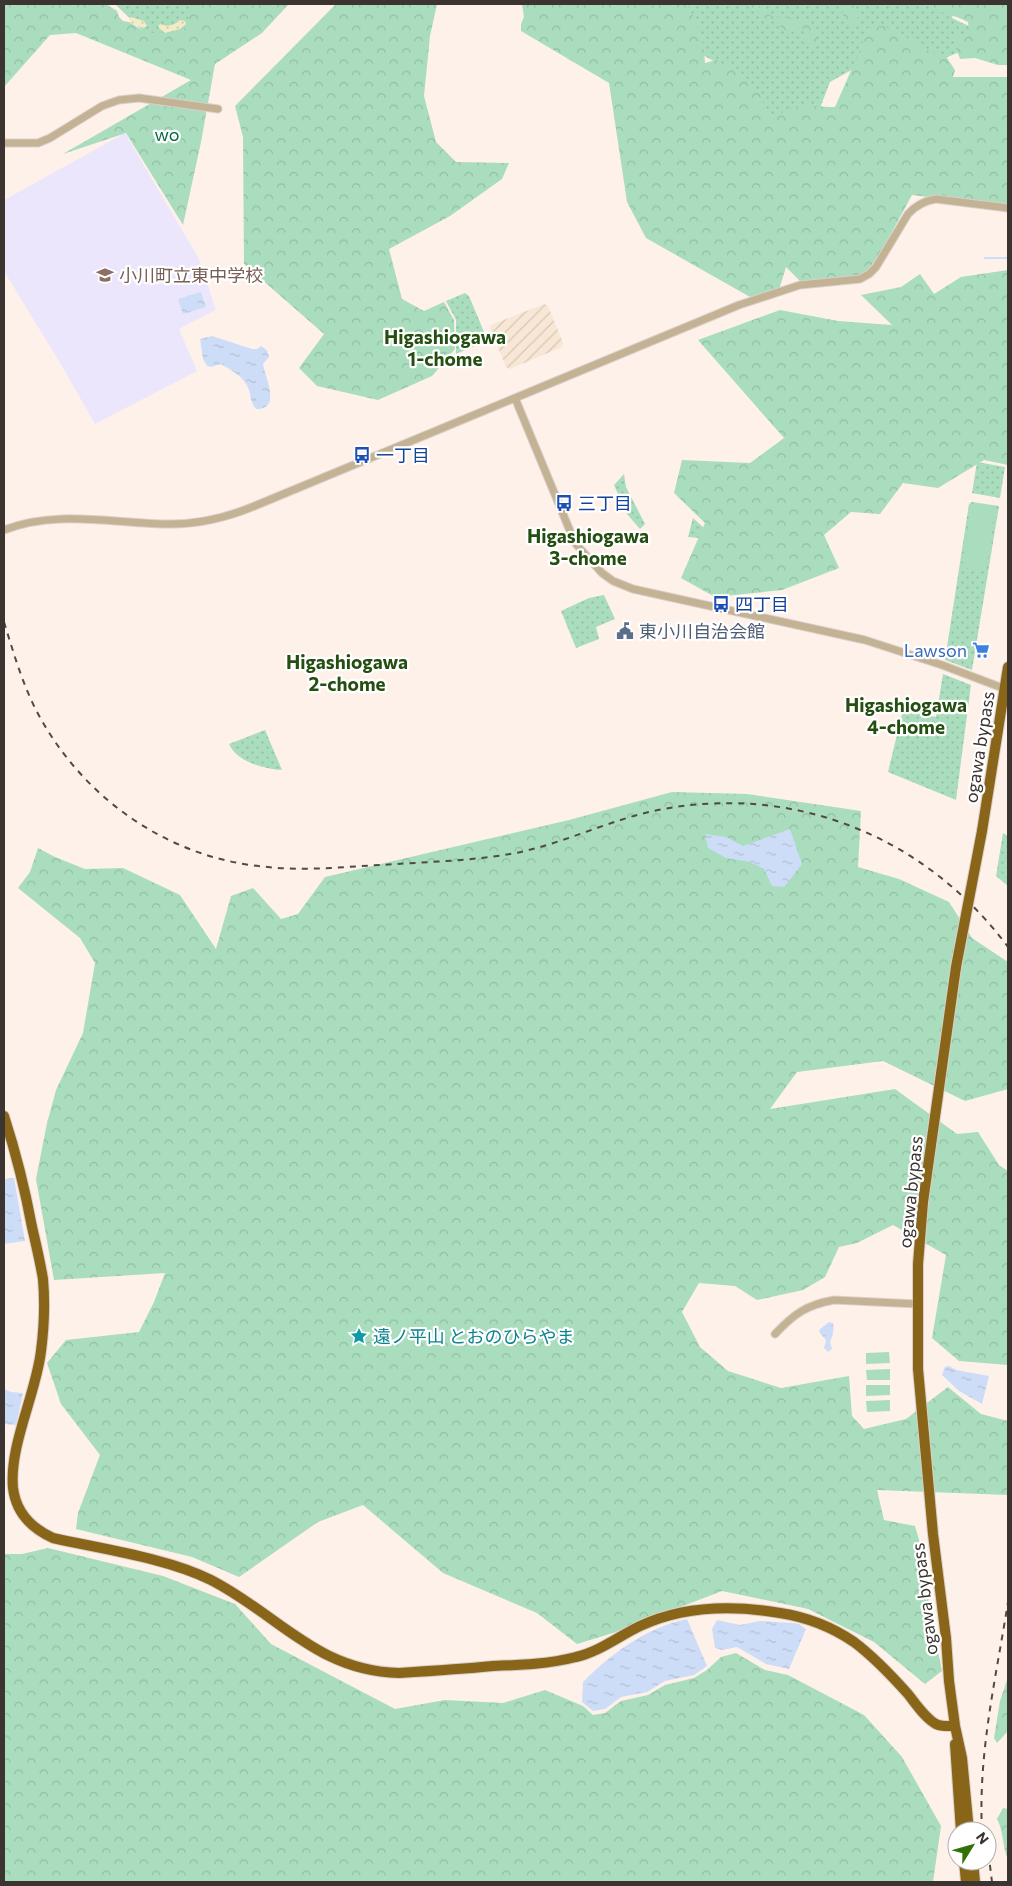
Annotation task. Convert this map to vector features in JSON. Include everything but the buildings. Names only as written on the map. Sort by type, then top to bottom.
[{"type":"highway","name":"ogawa bypass","points":[[955,1726],[922,1426],[918,1370],[918,1264],[930,1145],[956,967],[982,830],[1008,667]]},
{"type":"highway","points":[[4,1116],[23,1183],[43,1288],[42,1350],[37,1377],[14,1462],[13,1488],[14,1497],[23,1518],[41,1533],[53,1538],[173,1566],[210,1580],[236,1595],[318,1651],[345,1664],[378,1672],[399,1673],[543,1663],[578,1657],[615,1641],[654,1620],[678,1612],[702,1608],[736,1608],[781,1613],[809,1620],[836,1630],[854,1642],[882,1666],[924,1714],[937,1725],[945,1727],[955,1726]]},
{"type":"highway","points":[[955,1726],[955,1761],[960,1821]]},
{"type":"highway","points":[[955,1726],[962,1758],[968,1821]]},
{"type":"street","points":[[4,142],[38,143],[44,141],[102,106],[119,100],[139,98],[218,109]]},
{"type":"street","points":[[4,530],[24,523],[47,519],[172,524],[194,523],[221,518],[246,510],[739,305],[800,285],[860,279],[876,267],[908,214],[914,208],[928,201],[936,200],[1008,208]]},
{"type":"street","points":[[515,398],[575,543],[594,566],[613,581],[640,590],[865,640],[942,665],[1006,689]]},
{"type":"street","points":[[775,1334],[797,1312],[824,1301],[852,1300],[917,1304]]},
{"type":"shaded area","name":"小川町立東中学校","points":[[125,133],[199,259],[216,310],[179,329],[197,371],[95,424],[4,271],[4,200]]},
{"type":"shaded area","points":[[544,304],[548,306],[563,343],[562,347],[510,369],[506,367],[490,328],[491,325]]},
{"type":"green space","name":"wo","points":[[4,4],[106,4],[117,11],[123,21],[129,22],[147,33],[183,30],[189,22],[190,4],[289,4],[262,33],[215,64],[183,225],[126,133],[63,154],[191,80],[76,33],[50,35],[4,87]]},
{"type":"green space","points":[[115,4],[226,4],[174,61]]},
{"type":"green space","points":[[336,4],[437,4],[430,36],[424,96],[436,142],[456,162],[509,163],[502,179],[450,216],[389,249],[402,299],[424,311],[444,302],[454,320],[455,349],[432,376],[378,400],[317,386],[299,368],[324,334],[244,264],[243,137],[235,106]]},
{"type":"green space","points":[[522,4],[686,4],[700,32],[705,63],[716,60],[729,65],[759,91],[766,113],[773,118],[789,109],[800,106],[835,107],[861,48],[867,28],[882,26],[895,30],[927,50],[945,55],[955,70],[953,77],[1008,77],[1008,207],[912,195],[880,254],[864,275],[802,283],[786,267],[778,293],[750,297],[646,238],[627,202],[609,83],[521,31],[524,17]]},
{"type":"green space","points":[[661,4],[955,4],[952,18],[975,29],[962,51],[912,72],[882,53],[830,82],[817,116],[770,120],[721,65],[677,41]]},
{"type":"green space","points":[[750,4],[758,4],[770,15],[802,19],[808,22],[819,45],[815,47],[809,46],[802,27],[799,26],[797,31],[788,33],[775,22],[757,15]]},
{"type":"green space","points":[[846,4],[852,4],[858,10],[859,16],[853,26],[848,26],[842,13]]},
{"type":"green space","points":[[927,4],[1008,4],[1008,65],[998,65],[975,58],[960,59],[955,45],[956,36],[969,32],[968,22]]},
{"type":"green space","points":[[1008,270],[1008,465],[984,460],[938,488],[903,483],[880,514],[851,512],[824,535],[839,568],[782,590],[715,597],[681,578],[705,523],[674,493],[682,460],[750,463],[784,438],[698,340],[780,310],[838,321],[892,325],[861,295],[901,287],[920,274],[934,294],[961,277]]},
{"type":"green space","points":[[465,293],[469,296],[487,339],[456,354],[456,320],[446,301]]},
{"type":"green space","points":[[977,462],[1005,467],[1000,498],[972,493]]},
{"type":"green space","points":[[624,474],[626,487],[645,524],[640,529],[627,514],[614,485]]},
{"type":"green space","points":[[972,502],[999,506],[972,670],[945,660],[969,504]]},
{"type":"green space","points":[[972,504],[995,507],[986,571],[962,567]]},
{"type":"green space","points":[[693,518],[704,528],[700,538],[688,537]]},
{"type":"green space","points":[[604,595],[615,619],[596,627],[599,639],[576,648],[561,611],[589,598]]},
{"type":"green space","points":[[943,674],[971,685],[956,800],[888,772],[903,710],[936,717]]},
{"type":"green space","points":[[265,730],[282,770],[259,766],[245,760],[238,756],[229,744]]},
{"type":"green space","points":[[672,792],[747,794],[861,811],[858,867],[899,879],[949,902],[972,938],[1008,962],[1008,1089],[965,1101],[883,1061],[797,1072],[770,1109],[895,1089],[957,1134],[978,1132],[999,1165],[1008,1171],[1008,1365],[959,1361],[932,1338],[946,1255],[893,1225],[857,1243],[839,1247],[825,1277],[803,1290],[757,1300],[735,1286],[699,1283],[682,1312],[700,1347],[728,1371],[781,1388],[849,1376],[852,1416],[864,1429],[906,1419],[948,1387],[981,1414],[1008,1421],[1008,1495],[877,1490],[884,1520],[915,1526],[926,1564],[929,1606],[942,1671],[925,1684],[874,1642],[808,1609],[722,1591],[613,1633],[577,1644],[537,1613],[443,1573],[363,1505],[318,1522],[239,1577],[192,1557],[76,1529],[78,1513],[100,1455],[61,1404],[47,1363],[66,1340],[139,1332],[154,1302],[165,1273],[54,1280],[36,1179],[47,1123],[56,1090],[83,1033],[95,963],[80,938],[18,888],[30,872],[38,848],[85,869],[123,868],[180,895],[216,949],[231,896],[253,888],[281,919],[298,914],[325,877],[569,820]]},
{"type":"green space","points":[[1003,833],[1008,836],[1008,886],[996,876]]},
{"type":"green space","points":[[889,1352],[890,1363],[866,1364],[866,1353]]},
{"type":"green space","points":[[890,1369],[890,1380],[867,1380],[866,1370]]},
{"type":"green space","points":[[866,1385],[890,1385],[890,1395],[866,1396]]},
{"type":"green space","points":[[890,1400],[890,1411],[867,1412],[866,1401]]},
{"type":"green space","points":[[48,1548],[163,1576],[235,1604],[271,1644],[395,1709],[445,1700],[503,1703],[545,1690],[583,1706],[593,1715],[605,1713],[621,1701],[648,1695],[665,1685],[694,1678],[707,1670],[721,1657],[736,1653],[765,1670],[788,1675],[864,1715],[902,1757],[941,1826],[933,1882],[4,1882],[4,1554],[22,1554]]},
{"type":"green space","points":[[1008,1677],[1008,1731],[997,1743],[994,1738],[1000,1701]]},
{"type":"green space","points":[[1003,1808],[1008,1809],[1008,1860],[997,1819]]},
{"type":"sand","points":[[131,17],[144,21],[147,26],[143,28],[131,23],[129,19]]},
{"type":"sand","points":[[180,20],[185,21],[186,24],[180,29],[165,33],[158,27],[160,24],[173,25]]},
{"type":"water","points":[[201,292],[206,307],[183,314],[178,299]]},
{"type":"water","points":[[212,336],[252,349],[257,349],[261,346],[267,350],[269,357],[263,364],[269,384],[270,399],[264,408],[256,409],[246,384],[235,372],[221,364],[211,367],[207,366],[203,359],[200,339]]},
{"type":"water","points":[[790,829],[802,864],[784,887],[772,886],[764,869],[750,862],[726,858],[708,848],[705,834],[726,837],[743,846]]},
{"type":"water","points":[[14,1178],[25,1241],[4,1244],[4,1179]]},
{"type":"water","points":[[829,1322],[833,1323],[833,1335],[830,1342],[832,1349],[828,1352],[824,1348],[826,1340],[819,1332]]},
{"type":"water","points":[[949,1366],[956,1370],[989,1376],[982,1404],[959,1391],[942,1375],[945,1367]]},
{"type":"water","points":[[4,1389],[23,1393],[16,1425],[4,1424]]},
{"type":"water","points":[[687,1619],[707,1666],[694,1675],[665,1681],[647,1692],[621,1697],[605,1709],[593,1711],[582,1702],[583,1682],[618,1651],[658,1628]]},
{"type":"water","points":[[717,1620],[740,1625],[760,1621],[793,1623],[799,1624],[806,1629],[789,1669],[766,1664],[737,1647],[722,1650],[715,1648],[712,1629]]},
{"type":"waterway","points":[[985,258],[1008,258]]},
{"type":"railway","points":[[4,622],[29,696],[53,738],[75,768],[101,794],[130,817],[161,836],[195,851],[231,861],[296,869],[465,860],[534,849],[640,814],[658,810],[709,804],[759,805],[807,812],[854,827],[897,848],[938,875],[975,908],[1008,947]]},
{"type":"railway","points":[[982,1821],[985,1744],[1008,1602]]},
{"type":"railway","points":[[991,1871],[992,1882]]},
{"type":"place","name":"小川町立東中学校","points":[[105,275]]},
{"type":"place","name":"一丁目","points":[[362,455]]},
{"type":"place","name":"三丁目","points":[[564,503]]},
{"type":"place","name":"四丁目","points":[[721,604]]},
{"type":"place","name":"東小川自治会館","points":[[625,631]]},
{"type":"place","name":"Lawson","points":[[981,650]]},
{"type":"place","name":"遠ノ平山 とおのひらやま","points":[[359,1336]]},
{"type":"district","name":"Higashiogawa 1-chome","points":[[445,347]]},
{"type":"district","name":"Higashiogawa 3-chome","points":[[588,546]]},
{"type":"district","name":"Higashiogawa 2-chome","points":[[347,672]]},
{"type":"district","name":"Higashiogawa 4-chome","points":[[906,715]]}]
